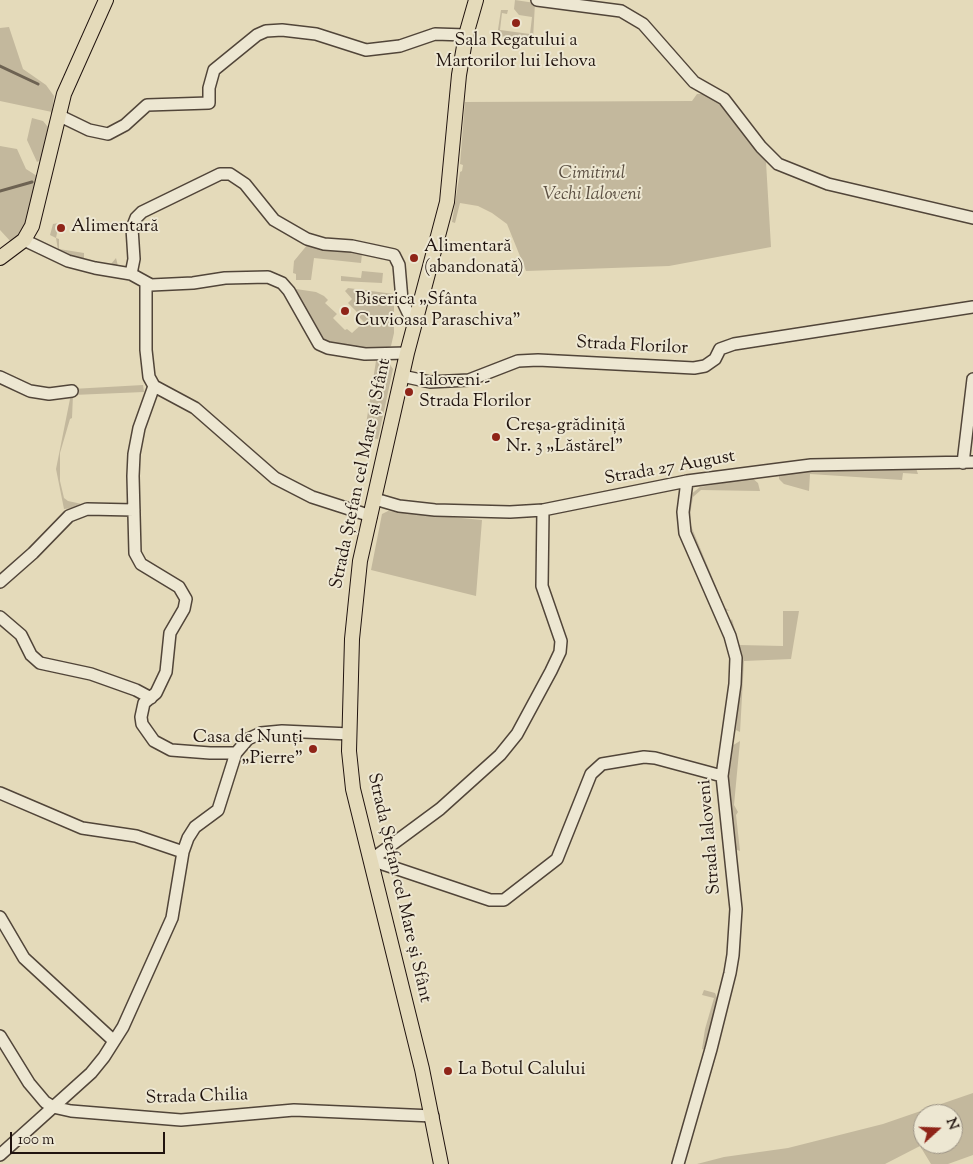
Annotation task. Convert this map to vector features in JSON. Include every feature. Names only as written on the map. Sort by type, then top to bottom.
[{"type":"main road","points":[[0,258],[24,240],[38,207],[58,116],[77,60],[106,0]]},
{"type":"main road","name":"Strada Ștefan cel Mare și Sfânt","points":[[441,1164],[433,1116],[353,789],[350,767],[352,639],[355,594],[371,516],[407,353],[447,202],[456,101],[466,35],[476,0]]},
{"type":"street","points":[[538,0],[621,11],[643,24],[694,82],[724,99],[761,147],[778,164],[828,184],[973,218]]},
{"type":"street","points":[[58,116],[90,130],[108,134],[126,125],[147,104],[209,103],[209,88],[214,70],[257,35],[266,31],[282,30],[316,34],[366,50],[400,46],[435,34],[466,35]]},
{"type":"street","points":[[131,274],[134,259],[132,228],[136,218],[152,206],[220,174],[238,178],[270,216],[307,239],[324,244],[352,246],[394,255],[399,266],[402,300],[414,325]]},
{"type":"street","points":[[24,240],[80,265],[131,274],[146,283],[171,284],[225,278],[268,277],[282,283],[289,291],[318,344],[365,354],[407,353]]},
{"type":"street","points":[[146,283],[146,350],[149,377],[154,386],[195,408],[275,478],[312,497],[371,516]]},
{"type":"street","name":"Strada Florilor","points":[[402,376],[430,382],[469,380],[518,361],[526,360],[700,367],[715,359],[720,349],[734,344],[973,307]]},
{"type":"street","points":[[0,377],[30,391],[49,394],[72,391]]},
{"type":"street","points":[[968,462],[973,379]]},
{"type":"street","points":[[154,386],[136,438],[132,476],[135,553],[138,561],[144,567],[179,587],[186,599],[184,609],[170,633],[166,672],[151,698],[144,703],[141,717],[147,733],[154,741],[171,750],[236,753]]},
{"type":"street","name":"Strada 27 August","points":[[375,499],[399,506],[435,510],[510,512],[543,510],[687,482],[811,465],[968,462]]},
{"type":"street","name":"Strada Ialoveni","points":[[678,1164],[711,1049],[733,955],[736,909],[722,776],[735,684],[736,658],[727,630],[685,533],[683,512],[687,482]]},
{"type":"street","points":[[0,582],[33,553],[69,516],[87,509],[134,510]]},
{"type":"street","points":[[371,860],[440,809],[500,755],[517,734],[551,671],[560,652],[561,641],[542,586],[543,510]]},
{"type":"street","points":[[0,617],[21,635],[31,656],[40,663],[91,674],[136,690],[151,698]]},
{"type":"street","points":[[0,1155],[91,1073],[114,1041],[167,933],[175,909],[183,852],[195,827],[213,815],[221,805],[236,753],[248,739],[261,734],[282,731],[350,734]]},
{"type":"street","points":[[371,860],[490,900],[504,900],[557,859],[591,774],[602,764],[644,757],[655,758],[722,776]]},
{"type":"street","points":[[0,793],[82,828],[136,836],[183,852]]},
{"type":"street","points":[[0,917],[24,958],[114,1041]]},
{"type":"street","points":[[0,1036],[29,1083],[45,1102],[53,1107]]},
{"type":"street","name":"Strada Chilia","points":[[53,1107],[102,1115],[181,1120],[294,1110],[433,1116]]},
{"type":"green space","points":[[515,0],[535,3],[533,39],[497,36],[501,10],[508,10],[507,14],[502,13],[500,30],[530,34],[532,17],[519,15],[514,9]]},
{"type":"green space","points":[[9,27],[23,69],[46,85],[54,96],[52,112],[0,101],[0,28]]},
{"type":"green space","name":"Cimitirul Vechi Ialoveni","points":[[697,94],[721,101],[766,162],[771,247],[669,266],[526,271],[507,224],[492,213],[478,206],[460,203],[455,223],[452,222],[460,172],[463,165],[460,164],[465,102],[692,101]]},
{"type":"green space","points":[[32,118],[43,121],[48,127],[41,160],[37,162],[27,140]]},
{"type":"green space","points":[[0,146],[17,149],[26,169],[37,176],[25,226],[12,243],[0,230]]},
{"type":"green space","points":[[59,223],[56,238],[50,235],[53,224]]},
{"type":"green space","points":[[56,238],[59,239],[59,249],[84,253],[84,260],[98,263],[111,264],[116,258],[118,266],[95,265],[58,250]]},
{"type":"green space","points":[[308,244],[362,254],[361,263],[314,258],[311,280],[296,280],[296,274],[293,273],[294,261]]},
{"type":"green space","points":[[362,271],[383,273],[382,283],[341,281],[341,276],[361,278]]},
{"type":"green space","points":[[348,288],[394,294],[394,333],[391,346],[385,349],[355,349],[322,340],[296,293],[296,289],[316,292],[324,296],[328,300],[325,303],[337,314],[333,318],[345,330],[347,329],[352,333],[364,322],[348,303],[352,299],[345,291]]},
{"type":"green space","points":[[376,361],[389,363],[393,369],[378,439],[364,437]]},
{"type":"green space","points":[[143,385],[144,392],[73,395],[72,418],[70,419],[60,453],[60,481],[64,498],[68,501],[91,506],[64,509],[56,469],[72,389]]},
{"type":"green space","points":[[916,468],[918,474],[903,473],[902,480],[810,474],[809,491],[784,484],[779,479],[779,473],[812,470]]},
{"type":"green space","points":[[752,478],[758,483],[760,491],[701,490],[693,497],[689,521],[725,608],[730,611],[724,610],[691,541],[686,522],[690,495],[700,487]]},
{"type":"green space","points":[[388,511],[482,520],[476,596],[371,570],[382,514]]},
{"type":"green space","points":[[783,611],[799,611],[791,659],[744,661],[740,732],[736,730],[742,656],[729,623],[732,619],[739,645],[783,646]]},
{"type":"green space","points":[[740,741],[734,805],[738,812],[736,815],[740,851],[732,848],[727,774],[730,747]]},
{"type":"green space","points":[[704,990],[715,993],[718,1000],[706,1050],[702,1049],[705,1029],[714,998],[702,995]]},
{"type":"green space","points":[[973,1093],[973,1155],[948,1164],[931,1164],[925,1154],[963,1154],[963,1104],[941,1104]]},
{"type":"green space","points":[[913,1114],[913,1150],[885,1164],[697,1164],[724,1157],[788,1148],[883,1124]]},
{"type":"waterway","points":[[0,66],[38,84]]},
{"type":"waterway","points":[[0,191],[32,182]]},
{"type":"place","name":"Sala Regatului a Martorilor lui Iehova","points":[[516,23]]},
{"type":"place","name":"Alimentară","points":[[61,228]]},
{"type":"place","name":"Alimentară (abandonată)","points":[[414,258]]},
{"type":"place","name":"Biserica „Sfânta Cuvioasa Paraschiva”","points":[[345,311]]},
{"type":"place","name":"Ialoveni - Strada Florilor","points":[[409,392]]},
{"type":"place","name":"Creșa-grădiniță Nr. 3 „Lăstărel”","points":[[496,437]]},
{"type":"place","name":"Casa de Nunți „Pierre”","points":[[313,749]]},
{"type":"place","name":"La Botul Calului","points":[[448,1071]]}]
